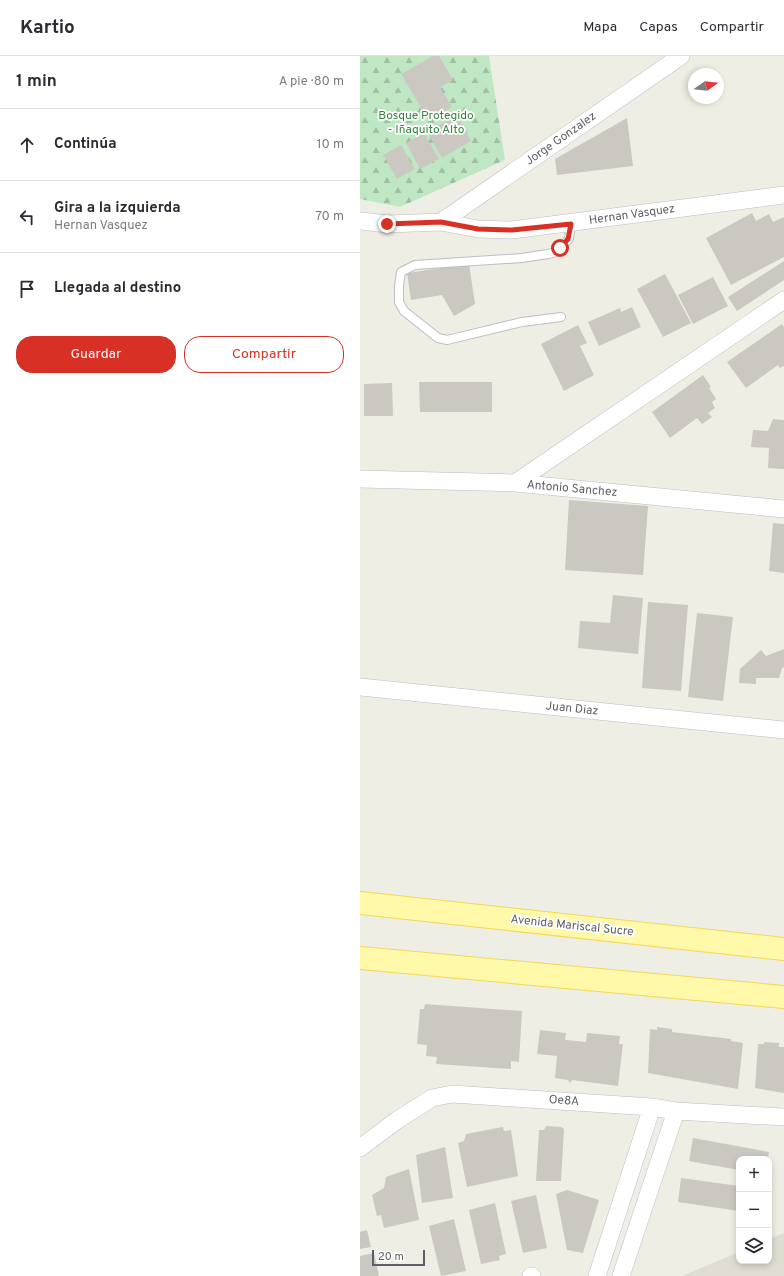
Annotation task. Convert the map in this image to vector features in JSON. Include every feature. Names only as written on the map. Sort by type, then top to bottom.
[{"type":"main road","name":"Avenida Mariscal Sucre","points":[[360,903],[784,949]]},
{"type":"main road","points":[[360,958],[784,997]]},
{"type":"street","name":"Jorge Gonzalez","points":[[441,222],[681,56]]},
{"type":"street","name":"Hernan Vasquez","points":[[360,221],[387,224],[441,222],[478,229],[512,230],[571,224],[784,195]]},
{"type":"street","points":[[515,483],[784,300]]},
{"type":"street","name":"Antonio Sanchez","points":[[360,479],[515,483],[784,509]]},
{"type":"street","name":"Juan Diaz","points":[[360,687],[784,730]]},
{"type":"street","name":"Oe8A","points":[[360,1148],[396,1121],[432,1098],[452,1094],[652,1106],[676,1111],[784,1117]]},
{"type":"street","points":[[597,1276],[652,1106]]},
{"type":"street","points":[[621,1276],[676,1111]]},
{"type":"lane","points":[[561,317],[522,322],[447,340],[438,338],[404,311],[399,302],[399,286],[401,272],[415,265],[522,258],[556,252],[568,239],[571,224]]},
{"type":"shaded area","points":[[784,1233],[784,1276],[682,1276],[736,1253],[736,1264],[772,1264],[772,1238]]},
{"type":"green space","name":"Bosque Protegido - Iñaquito Alto","points":[[360,56],[489,56],[505,160],[400,207],[360,199]]},
{"type":"building","points":[[433,56],[439,56],[453,80],[440,87],[452,107],[429,121],[401,74]]},
{"type":"building","points":[[457,115],[471,141],[442,158],[427,132]]},
{"type":"building","points":[[627,118],[633,166],[557,175],[555,159]]},
{"type":"building","points":[[424,133],[439,159],[420,169],[406,143]]},
{"type":"building","points":[[401,145],[415,169],[397,179],[383,155]]},
{"type":"building","points":[[752,213],[756,221],[769,214],[773,222],[784,217],[784,257],[731,285],[706,238]]},
{"type":"building","points":[[784,261],[784,280],[737,311],[728,297]]},
{"type":"building","points":[[469,264],[475,304],[454,316],[442,295],[411,300],[407,273]]},
{"type":"building","points":[[665,274],[691,323],[663,337],[637,289]]},
{"type":"building","points":[[713,277],[728,306],[693,324],[678,295]]},
{"type":"building","points":[[632,307],[641,327],[599,346],[588,322],[620,308],[621,312]]},
{"type":"building","points":[[782,324],[784,327],[784,366],[780,368],[778,365],[746,388],[727,362]]},
{"type":"building","points":[[578,325],[587,343],[580,346],[594,375],[564,391],[541,344]]},
{"type":"building","points":[[703,375],[711,387],[709,388],[716,399],[712,402],[715,408],[708,413],[712,417],[702,424],[697,418],[670,438],[652,412]]},
{"type":"building","points":[[419,382],[492,382],[492,412],[420,412]]},
{"type":"building","points":[[392,383],[393,416],[364,416],[364,384]]},
{"type":"building","points":[[773,419],[784,420],[784,469],[768,468],[769,448],[751,447],[753,430],[768,431]]},
{"type":"building","points":[[569,500],[648,506],[643,575],[565,570]]},
{"type":"building","points":[[773,523],[784,524],[784,573],[769,571]]},
{"type":"building","points":[[613,595],[643,598],[638,654],[578,648],[580,621],[610,623]]},
{"type":"building","points":[[648,602],[688,605],[681,691],[642,688]]},
{"type":"building","points":[[697,613],[733,617],[723,701],[688,697]]},
{"type":"building","points":[[784,649],[784,667],[782,668],[779,678],[756,678],[756,684],[739,683],[740,669],[761,650],[766,656]]},
{"type":"building","points":[[425,1004],[522,1011],[519,1062],[511,1061],[511,1069],[436,1064],[437,1057],[426,1056],[427,1045],[417,1044],[420,1009],[424,1009]]},
{"type":"building","points":[[657,1027],[672,1029],[672,1032],[731,1039],[731,1041],[743,1043],[738,1089],[648,1073],[650,1029],[657,1030]]},
{"type":"building","points":[[540,1030],[566,1033],[565,1040],[586,1042],[587,1033],[620,1036],[619,1044],[623,1044],[618,1086],[572,1080],[570,1083],[568,1080],[555,1078],[557,1056],[537,1054]]},
{"type":"building","points":[[764,1042],[779,1043],[779,1047],[784,1047],[784,1093],[755,1088],[758,1044],[764,1044]]},
{"type":"building","points":[[546,1126],[561,1127],[564,1129],[561,1181],[536,1181],[539,1130],[544,1130]]},
{"type":"building","points":[[503,1127],[504,1131],[511,1130],[518,1176],[467,1187],[458,1143],[464,1141],[466,1134]]},
{"type":"building","points":[[693,1138],[769,1152],[768,1156],[736,1156],[736,1169],[689,1161]]},
{"type":"building","points":[[445,1147],[453,1198],[422,1203],[416,1155]]},
{"type":"building","points":[[409,1169],[419,1220],[384,1228],[381,1215],[377,1216],[372,1195],[384,1188],[386,1177]]},
{"type":"building","points":[[681,1178],[736,1186],[736,1211],[678,1202]]},
{"type":"building","points":[[567,1190],[599,1200],[583,1253],[567,1250],[556,1194]]},
{"type":"building","points":[[536,1195],[547,1248],[523,1253],[511,1201]]},
{"type":"building","points":[[495,1203],[506,1254],[499,1256],[500,1260],[481,1264],[469,1210]]},
{"type":"building","points":[[454,1219],[466,1271],[441,1276],[429,1226]]},
{"type":"building","points":[[367,1230],[371,1247],[360,1249],[360,1232]]},
{"type":"building","points":[[374,1253],[379,1276],[360,1276],[360,1256]]},
{"type":"route","points":[[387,224],[441,222],[478,229],[512,230],[571,224],[568,239],[560,248]]}]
